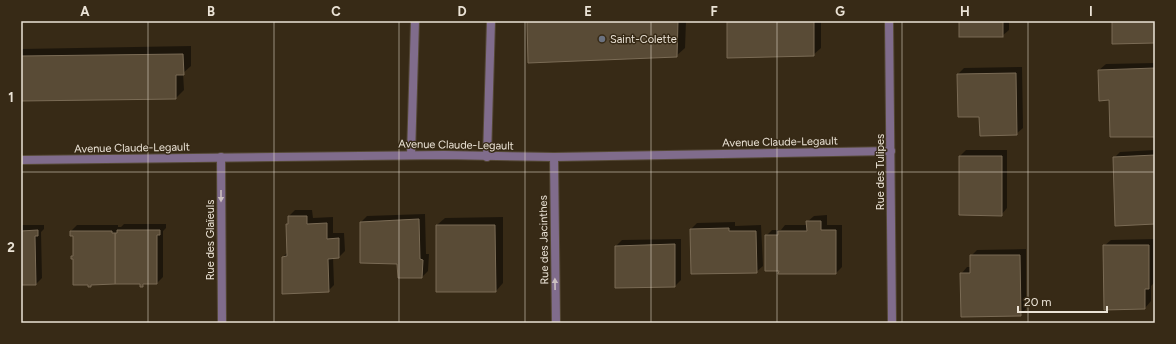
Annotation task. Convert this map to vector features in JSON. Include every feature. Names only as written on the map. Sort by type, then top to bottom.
[{"type":"street","points":[[410,155],[415,21]]},
{"type":"street","points":[[487,156],[491,21]]},
{"type":"street","name":"Rue des Tulipes","points":[[889,21],[892,323]]},
{"type":"street","name":"Avenue Claude-Legault","points":[[21,160],[410,155],[554,157],[891,151]]},
{"type":"street","name":"Rue des Glaïeuls","points":[[221,157],[222,323]]},
{"type":"street","name":"Rue des Jacinthes","points":[[554,157],[556,323]]},
{"type":"building","name":"Saint-Colette","points":[[527,21],[678,21],[677,57],[528,63]]},
{"type":"building","points":[[727,21],[814,21],[814,56],[727,58]]},
{"type":"building","points":[[959,21],[1003,21],[1003,37],[959,37]]},
{"type":"building","points":[[1112,21],[1155,21],[1155,43],[1112,44]]},
{"type":"building","points":[[183,54],[184,75],[176,75],[176,99],[21,101],[21,56]]},
{"type":"building","points":[[1155,68],[1155,137],[1110,137],[1109,100],[1099,101],[1098,70]]},
{"type":"building","points":[[1016,73],[1017,135],[980,136],[979,117],[958,117],[957,74]]},
{"type":"building","points":[[1155,155],[1155,224],[1115,226],[1113,157]]},
{"type":"building","points":[[959,156],[1002,156],[1002,216],[959,215]]},
{"type":"building","points":[[288,216],[307,216],[307,224],[327,223],[327,239],[339,238],[339,258],[328,259],[329,292],[282,294],[282,257],[287,256],[286,224],[288,224]]},
{"type":"building","points":[[419,219],[420,259],[423,260],[422,278],[398,278],[397,264],[360,263],[360,222]]},
{"type":"building","points":[[806,221],[821,221],[821,230],[836,230],[836,274],[778,274],[779,271],[765,271],[765,235],[778,235],[778,231],[807,231]]},
{"type":"building","points":[[436,225],[495,225],[496,292],[436,292]]},
{"type":"building","points":[[729,228],[729,231],[756,231],[757,273],[691,274],[690,229]]},
{"type":"building","points":[[38,230],[38,236],[35,236],[36,285],[21,285],[21,231]]},
{"type":"building","points":[[117,230],[160,230],[160,235],[157,235],[157,284],[143,284],[143,287],[140,287],[140,284],[115,284],[115,233],[117,233]]},
{"type":"building","points":[[70,231],[112,231],[112,233],[115,233],[115,284],[91,285],[91,287],[88,287],[88,285],[73,285],[73,259],[71,259],[71,256],[73,256],[73,236],[70,236]]},
{"type":"building","points":[[675,244],[675,287],[615,288],[615,246]]},
{"type":"building","points":[[1103,245],[1149,245],[1149,289],[1145,289],[1145,309],[1104,310]]},
{"type":"building","points":[[970,255],[1020,255],[1021,316],[961,317],[960,273],[970,273]]},
{"type":"place","name":"Saint-Colette","points":[[602,39]]}]
